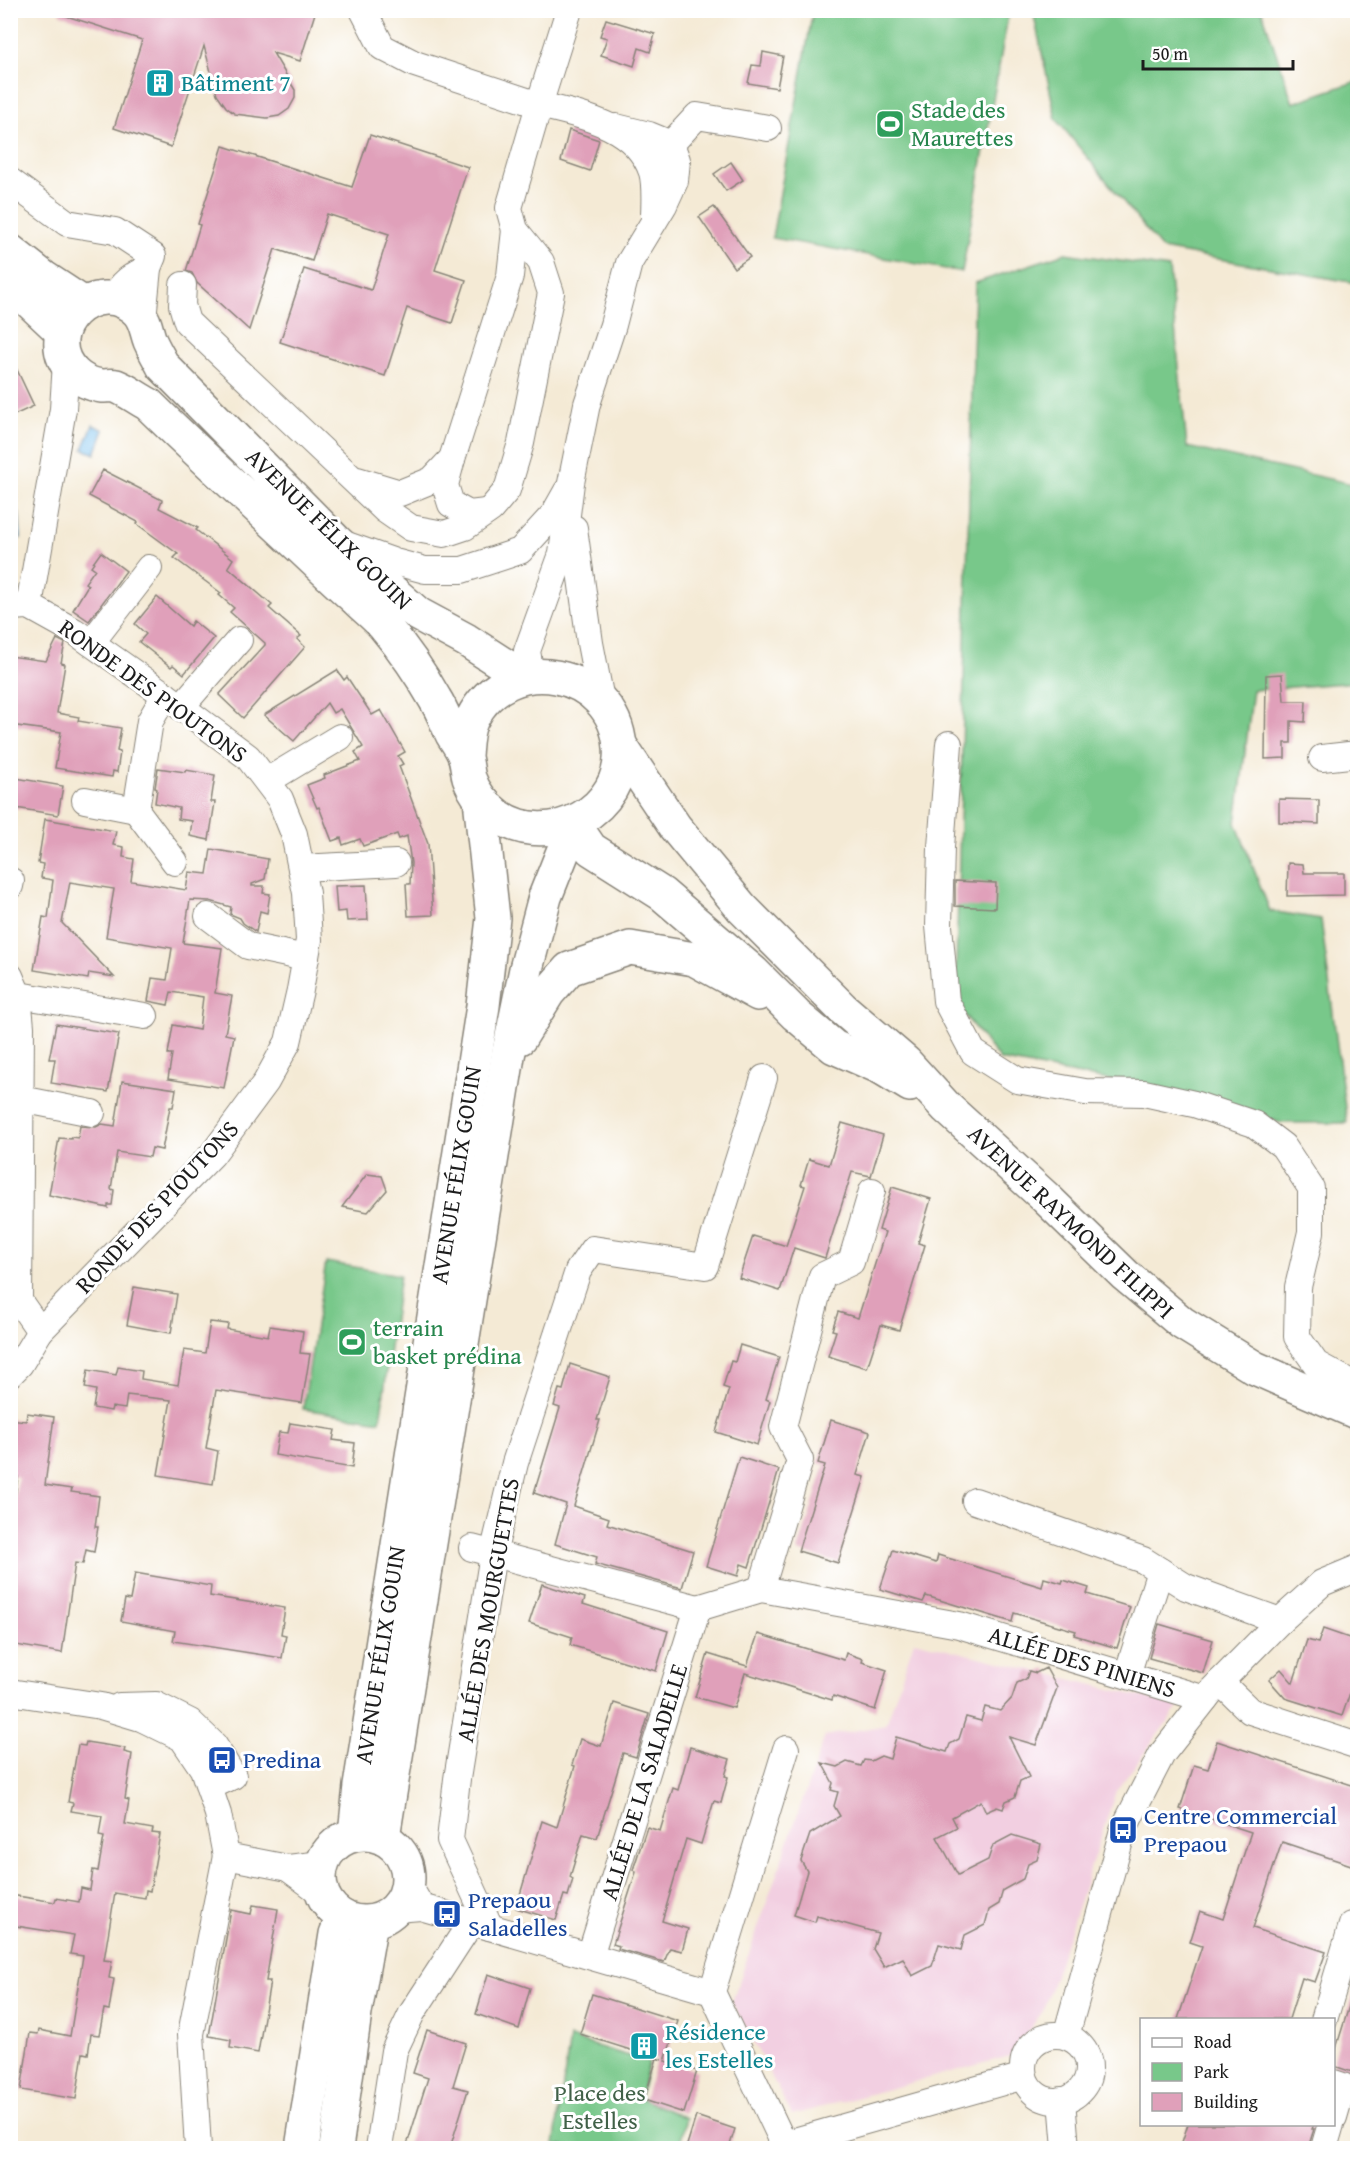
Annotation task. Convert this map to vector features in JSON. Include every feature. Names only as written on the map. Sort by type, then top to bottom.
[{"type":"main road","name":"AVENUE FÉLIX GOUIN","points":[[10,251],[43,277],[99,302],[126,303],[146,329],[163,366],[336,541],[418,614],[527,676],[558,676],[579,683],[601,700],[614,720],[620,745],[618,772],[613,787],[604,800],[591,814],[574,824],[549,830],[524,828],[500,818],[480,799],[469,779],[465,756],[436,699],[384,626],[148,404],[72,371],[64,347],[10,283]]},
{"type":"main road","points":[[64,347],[69,317],[99,302]]},
{"type":"main road","points":[[103,385],[132,377],[142,366],[149,352],[146,329]]},
{"type":"main road","points":[[465,756],[466,737],[472,719],[482,702],[502,686],[527,676]]},
{"type":"main road","name":"AVENUE RAYMOND FILIPPI","points":[[620,745],[675,826],[742,908],[842,1008],[905,1062],[947,1108],[1046,1198],[1125,1275],[1182,1323],[1256,1368],[1358,1413]]},
{"type":"main road","name":"AVENUE FÉLIX GOUIN","points":[[369,1836],[365,1751],[483,1006],[493,918],[480,799]]},
{"type":"main road","name":"AVENUE FÉLIX GOUIN","points":[[369,1836],[508,1056],[526,969],[545,897],[574,824]]},
{"type":"main road","name":"AVENUE RAYMOND FILIPPI","points":[[574,824],[591,849],[662,894],[753,972],[796,1015],[834,1047],[882,1068],[947,1108]]},
{"type":"main road","name":"AVENUE RAYMOND FILIPPI","points":[[508,1056],[548,993],[569,969],[630,948],[694,959],[796,1015]]},
{"type":"main road","points":[[302,2148],[336,1934],[369,1899],[408,1869],[403,1856],[394,1845],[369,1836],[340,1840],[329,1850],[369,1899],[336,2148]]},
{"type":"street","points":[[363,10],[382,47],[415,64],[539,105],[580,115],[623,134],[643,154],[652,173],[654,219]]},
{"type":"street","points":[[486,512],[469,514],[451,504],[445,485],[510,276],[515,230],[509,208],[569,10]]},
{"type":"street","points":[[652,173],[671,144],[697,116],[768,128]]},
{"type":"street","points":[[527,676],[527,651],[562,554],[571,483],[587,404],[613,325],[629,263],[664,205],[675,181],[677,160],[671,144],[650,135],[606,125]]},
{"type":"street","points":[[10,181],[67,223],[115,231],[153,256],[148,268],[146,329]]},
{"type":"street","points":[[183,285],[182,305],[188,322],[349,478],[385,510],[411,528],[444,534],[465,527],[486,512],[507,490],[521,443],[551,293],[541,262],[515,230]]},
{"type":"street","points":[[99,302],[116,293],[130,276],[148,268]]},
{"type":"street","points":[[20,607],[63,409],[64,347]]},
{"type":"street","points":[[63,409],[103,385]]},
{"type":"street","points":[[349,478],[400,493],[432,480],[452,459]]},
{"type":"street","points":[[336,541],[425,570],[462,570],[520,551],[554,514],[571,483]]},
{"type":"street","points":[[571,483],[574,537],[601,700]]},
{"type":"street","points":[[91,643],[149,568]]},
{"type":"street","name":"RONDE DES PIOUTONS","points":[[10,1374],[20,1364],[40,1331],[212,1155],[266,1082],[288,1042],[309,940],[306,893],[294,834],[280,799],[248,757],[91,643],[45,613],[20,607]]},
{"type":"street","points":[[136,810],[150,721],[239,640]]},
{"type":"street","points":[[267,781],[340,737]]},
{"type":"street","points":[[949,744],[941,847],[939,926],[946,1001],[973,1052],[1017,1080],[1085,1092],[1144,1093],[1194,1104],[1254,1124],[1282,1146],[1311,1188],[1311,1232],[1298,1287],[1297,1337],[1316,1364],[1358,1387]]},
{"type":"street","points":[[1322,758],[1358,754]]},
{"type":"street","points":[[86,800],[136,810],[175,862]]},
{"type":"street","points":[[302,868],[396,864]]},
{"type":"street","points":[[208,916],[248,946],[306,958]]},
{"type":"street","points":[[40,1331],[20,1301],[16,1150],[21,1099],[21,1027],[14,985],[145,1016]]},
{"type":"street","name":"ALLÉE DES MOURGUETTES","points":[[481,1924],[450,1840],[482,1551],[515,1462],[578,1271],[593,1249],[705,1266],[764,1078]]},
{"type":"street","points":[[21,1099],[92,1113]]},
{"type":"street","points":[[482,1551],[698,1608],[760,1589],[800,1460],[783,1427],[822,1276],[851,1262],[872,1191]]},
{"type":"street","points":[[975,1501],[1143,1560],[1186,1587],[1280,1621]]},
{"type":"street","points":[[1065,2036],[1123,1830],[1162,1754],[1213,1691],[1280,1621],[1322,1583],[1358,1568]]},
{"type":"street","points":[[1127,1676],[1160,1571]]},
{"type":"street","name":"ALLÉE DES PINIENS","points":[[760,1589],[959,1625],[1127,1676],[1213,1691]]},
{"type":"street","name":"ALLÉE DE LA SALADELLE","points":[[590,1956],[698,1608]]},
{"type":"street","points":[[1213,1691],[1250,1711],[1356,1746]]},
{"type":"street","points":[[10,1692],[101,1707],[141,1718],[182,1738],[203,1769],[218,1814],[226,1856],[191,2034],[198,2148]]},
{"type":"street","points":[[786,1749],[712,1992],[783,2146],[1024,2076]]},
{"type":"street","points":[[226,1856],[288,1868],[369,1899],[481,1924],[712,1992]]},
{"type":"street","points":[[1323,2018],[1356,1919]]},
{"type":"street","points":[[379,2148],[394,2051],[412,2013],[481,1924]]},
{"type":"street","points":[[1046,2036],[1065,2036],[1075,2040],[1083,2048],[1088,2058],[1087,2080],[1073,2097],[1062,2100],[1043,2098],[1035,2092],[1024,2076],[1025,2056],[1030,2048],[1046,2036]]},
{"type":"street","points":[[1335,2083],[1343,2086],[1335,2114]]},
{"type":"street","points":[[1062,2100],[1066,2148]]},
{"type":"street","points":[[1324,2148],[1330,2126]]},
{"type":"shaded area","points":[[914,1641],[1179,1706],[1116,1791],[1043,2011],[1010,2056],[792,2115],[732,2002],[825,1736],[886,1725]]},
{"type":"green space","name":"Stade des Maurettes","points":[[813,10],[1009,11],[962,272],[772,238]]},
{"type":"green space","points":[[1033,11],[1262,11],[1293,103],[1357,81],[1357,283],[1162,249],[1056,119]]},
{"type":"green space","points":[[1065,253],[1169,268],[1187,447],[1357,485],[1357,682],[1253,690],[1236,823],[1270,911],[1321,919],[1347,1123],[1282,1123],[1113,1081],[1000,1060],[955,1003],[975,283]]},
{"type":"green space","name":"terrain basket prédina","points":[[326,1262],[400,1275],[380,1421],[303,1409]]},
{"type":"green space","name":"Place des Estelles","points":[[570,2038],[649,2062],[640,2098],[686,2118],[679,2148],[576,2148],[554,2145]]},
{"type":"water","points":[[93,425],[104,430],[95,454],[83,449]]},
{"type":"water","points":[[11,512],[19,512],[21,538],[11,539]]},
{"type":"building","points":[[61,10],[316,10],[300,61],[273,53],[295,90],[295,98],[289,109],[279,116],[267,118],[235,114],[226,107],[217,94],[204,46],[171,147],[114,128],[142,40],[60,14]]},
{"type":"building","points":[[606,19],[655,34],[650,52],[639,48],[634,66],[601,55],[607,38],[600,36]]},
{"type":"building","points":[[763,52],[783,56],[777,88],[748,83],[752,65],[761,66]]},
{"type":"building","points":[[569,130],[599,140],[590,171],[561,161]]},
{"type":"building","points":[[370,135],[468,167],[435,270],[466,280],[452,323],[407,308],[385,376],[280,342],[304,269],[371,290],[389,234],[327,214],[312,261],[275,249],[249,330],[197,283],[192,273],[186,271],[200,225],[198,224],[223,146],[352,187]]},
{"type":"building","points":[[731,162],[743,180],[726,191],[714,174]]},
{"type":"building","points":[[714,207],[750,257],[734,268],[699,217]]},
{"type":"building","points":[[10,355],[34,406],[10,417]]},
{"type":"building","points":[[103,470],[162,500],[159,508],[198,528],[196,530],[233,559],[228,567],[272,605],[269,608],[301,636],[297,639],[305,647],[243,718],[219,695],[265,643],[230,612],[234,608],[219,595],[221,593],[174,558],[178,554],[137,524],[138,522],[89,496]]},
{"type":"building","points":[[101,552],[126,571],[89,621],[73,610],[88,585],[85,583],[95,569],[91,566]]},
{"type":"building","points":[[157,597],[190,626],[193,621],[214,638],[184,674],[173,665],[171,667],[139,642],[146,634],[135,624]]},
{"type":"building","points":[[57,639],[65,643],[61,663],[65,664],[57,713],[79,717],[78,721],[121,728],[117,751],[120,752],[117,772],[113,771],[112,777],[55,768],[61,732],[10,725],[10,656],[46,661]]},
{"type":"building","points":[[337,670],[344,680],[347,677],[372,715],[381,710],[405,752],[398,756],[403,764],[399,766],[428,844],[433,915],[408,916],[406,884],[410,884],[411,863],[407,836],[399,839],[397,834],[363,846],[360,839],[343,845],[341,838],[332,841],[319,807],[317,808],[307,785],[325,778],[324,775],[360,761],[355,752],[363,747],[340,709],[333,713],[327,703],[294,741],[264,715]]},
{"type":"building","points":[[1282,674],[1284,701],[1306,701],[1305,722],[1291,721],[1291,743],[1285,743],[1285,758],[1265,759],[1266,675]]},
{"type":"building","points":[[158,768],[215,775],[211,802],[215,802],[209,840],[190,836],[192,821],[178,819],[179,808],[155,803]]},
{"type":"building","points":[[10,777],[63,786],[58,815],[10,807]]},
{"type":"building","points":[[1279,799],[1319,800],[1319,824],[1279,822]]},
{"type":"building","points":[[45,819],[116,831],[113,845],[124,847],[123,857],[134,859],[131,881],[186,890],[189,872],[207,874],[211,849],[268,859],[265,879],[252,884],[252,886],[264,886],[263,893],[270,894],[267,913],[260,911],[256,932],[240,918],[230,914],[231,907],[210,901],[190,900],[183,943],[222,948],[215,993],[232,996],[225,1034],[234,1036],[224,1088],[168,1079],[172,1054],[168,1054],[173,1025],[199,1030],[203,997],[171,992],[168,1005],[148,1001],[152,978],[167,980],[172,948],[106,937],[114,889],[70,882],[62,923],[114,977],[89,973],[88,979],[34,970],[43,917],[48,918],[53,880],[41,878],[43,864],[38,863]]},
{"type":"building","points":[[1288,863],[1303,864],[1304,873],[1344,873],[1344,895],[1287,896]]},
{"type":"building","points":[[955,881],[996,883],[995,908],[955,906]]},
{"type":"building","points":[[366,885],[368,920],[347,921],[346,911],[337,912],[335,886]]},
{"type":"building","points":[[56,1024],[119,1034],[108,1092],[51,1083],[55,1059],[49,1059]]},
{"type":"building","points":[[122,1081],[176,1089],[173,1107],[170,1107],[162,1150],[152,1148],[150,1157],[117,1152],[111,1189],[114,1190],[112,1205],[108,1205],[108,1208],[49,1195],[59,1138],[78,1138],[80,1126],[96,1127],[102,1124],[115,1126]]},
{"type":"building","points":[[842,1123],[883,1135],[871,1176],[852,1172],[825,1258],[794,1248],[780,1291],[739,1278],[753,1236],[786,1246],[805,1186],[801,1185],[809,1159],[829,1165]]},
{"type":"building","points":[[367,1174],[382,1176],[387,1190],[368,1212],[342,1207]]},
{"type":"building","points":[[892,1187],[931,1199],[918,1243],[925,1245],[899,1330],[881,1325],[867,1368],[828,1356],[836,1331],[832,1330],[838,1312],[858,1318],[885,1232],[879,1230]]},
{"type":"building","points":[[134,1287],[177,1294],[171,1333],[127,1325]]},
{"type":"building","points":[[210,1322],[228,1324],[227,1329],[268,1336],[270,1326],[303,1331],[300,1353],[310,1354],[302,1403],[216,1390],[206,1448],[218,1451],[213,1484],[158,1475],[171,1400],[127,1395],[125,1409],[112,1407],[111,1411],[93,1408],[96,1390],[85,1388],[88,1370],[116,1375],[118,1367],[142,1371],[141,1379],[178,1385],[184,1350],[205,1353]]},
{"type":"building","points":[[740,1345],[779,1357],[766,1399],[770,1401],[757,1445],[716,1432],[729,1389],[723,1387],[731,1361],[735,1362]]},
{"type":"building","points":[[570,1364],[610,1377],[597,1420],[600,1420],[574,1506],[609,1518],[607,1524],[693,1551],[682,1588],[595,1564],[597,1557],[555,1544],[566,1504],[534,1493],[560,1408],[554,1406],[559,1389],[563,1390]]},
{"type":"building","points":[[27,1413],[54,1417],[45,1485],[99,1496],[94,1552],[86,1550],[83,1564],[75,1563],[62,1653],[10,1644],[14,1617],[10,1617],[10,1511],[13,1511],[18,1477],[10,1475],[10,1419],[26,1421]]},
{"type":"building","points":[[831,1420],[870,1432],[857,1475],[865,1477],[838,1563],[798,1551],[825,1465],[818,1463]]},
{"type":"building","points":[[290,1423],[335,1430],[333,1440],[355,1443],[352,1468],[275,1455],[279,1432],[288,1433]]},
{"type":"building","points":[[739,1457],[779,1470],[749,1567],[741,1564],[738,1576],[706,1566]]},
{"type":"building","points":[[893,1550],[936,1563],[938,1555],[1042,1587],[1044,1578],[1062,1583],[1063,1580],[1089,1588],[1087,1594],[1130,1607],[1117,1648],[1074,1635],[1076,1631],[1014,1613],[1012,1622],[926,1596],[923,1602],[880,1589]]},
{"type":"building","points":[[135,1573],[211,1586],[210,1596],[285,1608],[281,1634],[286,1635],[282,1658],[173,1641],[175,1631],[121,1621],[125,1599],[130,1600]]},
{"type":"building","points":[[542,1584],[585,1598],[583,1604],[668,1631],[656,1671],[570,1645],[572,1637],[529,1623]]},
{"type":"building","points":[[1159,1624],[1213,1640],[1203,1673],[1149,1658]]},
{"type":"building","points":[[1323,1629],[1358,1641],[1358,1695],[1350,1693],[1342,1716],[1285,1698],[1269,1680],[1281,1669],[1293,1683],[1307,1640],[1318,1643]]},
{"type":"building","points":[[758,1634],[844,1660],[846,1653],[863,1659],[862,1662],[887,1670],[875,1710],[833,1696],[832,1700],[745,1673],[734,1708],[695,1697],[708,1654],[747,1666]]},
{"type":"building","points":[[1046,1668],[1057,1688],[1036,1745],[1009,1737],[1029,1777],[1020,1781],[1015,1797],[1006,1801],[1003,1809],[997,1807],[986,1812],[981,1801],[952,1817],[957,1827],[937,1837],[958,1875],[988,1860],[993,1845],[1012,1835],[1041,1844],[1037,1860],[1028,1864],[1023,1879],[1003,1890],[999,1904],[989,1910],[985,1925],[965,1935],[961,1950],[939,1944],[932,1966],[912,1976],[903,1958],[884,1967],[873,1949],[878,1933],[817,1916],[815,1922],[794,1915],[807,1871],[801,1861],[810,1834],[840,1816],[834,1806],[838,1792],[831,1790],[833,1783],[822,1763],[838,1767],[847,1762],[861,1766],[864,1760],[871,1761],[881,1756],[890,1759],[896,1737],[947,1752],[950,1744],[959,1739],[966,1717],[981,1721],[985,1707],[1000,1711],[1012,1698],[1017,1683],[1026,1679],[1029,1671],[1036,1673]]},
{"type":"building","points":[[614,1703],[649,1714],[636,1757],[623,1753],[597,1838],[583,1834],[570,1877],[573,1879],[568,1896],[564,1895],[556,1920],[516,1908],[542,1821],[557,1827],[575,1766],[572,1765],[580,1739],[601,1746]]},
{"type":"building","points":[[1217,1741],[1358,1787],[1358,1854],[1354,1866],[1282,1842],[1253,1928],[1326,1952],[1315,1982],[1302,1978],[1289,2018],[1178,2018],[1202,1946],[1190,1942],[1200,1911],[1223,1919],[1251,1832],[1180,1809],[1194,1765],[1208,1769]]},
{"type":"building","points":[[86,1742],[125,1748],[124,1752],[132,1754],[125,1799],[129,1800],[125,1824],[153,1829],[152,1833],[160,1834],[150,1891],[146,1890],[145,1898],[115,1893],[104,1960],[112,1961],[109,1978],[114,1979],[109,2010],[104,2009],[99,2035],[91,2034],[88,2054],[83,2053],[76,2099],[21,2090],[30,2033],[38,2034],[39,2030],[70,2036],[83,1956],[70,1954],[74,1935],[10,1925],[10,1895],[55,1902],[56,1898],[79,1902],[81,1888],[90,1890],[93,1870],[98,1871],[104,1837],[99,1836],[102,1816],[71,1811],[73,1803],[68,1802],[78,1745],[85,1746]]},
{"type":"building","points":[[690,1747],[730,1759],[725,1776],[728,1777],[721,1803],[714,1801],[701,1844],[686,1839],[662,1921],[688,1929],[682,1951],[670,1948],[664,1962],[618,1949],[619,1946],[613,1944],[636,1872],[633,1870],[647,1827],[660,1831],[673,1788],[678,1790]]},
{"type":"building","points":[[253,1905],[278,1909],[266,1981],[270,1981],[258,2053],[230,2048],[231,2040],[209,2036],[231,1910],[251,1914]]},
{"type":"building","points":[[488,1974],[530,1988],[519,2029],[476,2014]]},
{"type":"building","points":[[1354,1990],[1358,1991],[1358,2074],[1335,2066],[1335,2052]]},
{"type":"building","name":"Résidence les Estelles","points":[[592,1994],[678,2021],[665,2061],[697,2071],[684,2113],[644,2100],[657,2058],[580,2034]]},
{"type":"building","points":[[427,2030],[466,2043],[453,2086],[468,2090],[450,2148],[406,2148],[428,2078],[413,2073]]},
{"type":"building","points":[[696,2116],[735,2129],[729,2148],[686,2148]]},
{"type":"building","points":[[1187,2126],[1313,2126],[1312,2129],[1314,2129],[1308,2148],[1180,2148]]},
{"type":"place","name":"Bâtiment 7","points":[[160,83]]},
{"type":"place","name":"Stade des Maurettes","points":[[890,124]]},
{"type":"place","name":"terrain basket prédina","points":[[352,1342]]},
{"type":"place","name":"Predina","points":[[222,1760]]},
{"type":"place","name":"Centre Commercial Prepaou","points":[[1123,1830]]},
{"type":"place","name":"Prepaou Saladelles","points":[[447,1914]]},
{"type":"place","name":"Résidence les Estelles","points":[[644,2046]]}]
